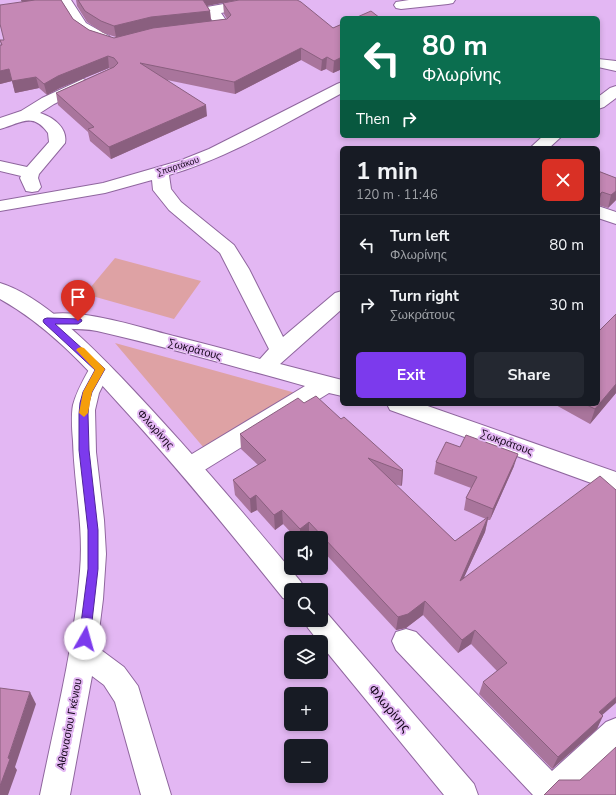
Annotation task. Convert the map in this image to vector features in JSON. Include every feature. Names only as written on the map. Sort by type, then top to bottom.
[{"type":"street","points":[[184,30],[223,26],[212,10],[270,0]]},
{"type":"street","points":[[398,2],[448,0]]},
{"type":"street","points":[[52,4],[73,1],[82,26],[98,37],[115,44]]},
{"type":"street","points":[[398,2],[413,16]]},
{"type":"street","points":[[600,63],[616,66]]},
{"type":"street","points":[[26,115],[48,101],[96,79]]},
{"type":"street","name":"Σπαρτάκου","points":[[0,206],[105,188],[160,173],[215,153],[340,88]]},
{"type":"street","points":[[600,103],[616,91]]},
{"type":"street","points":[[0,124],[15,117],[26,115],[35,116],[46,122],[57,133],[59,138],[31,180],[0,199]]},
{"type":"street","points":[[541,146],[551,138]]},
{"type":"street","points":[[0,166],[31,180],[105,188]]},
{"type":"street","points":[[160,173],[162,190],[175,206],[227,249],[242,275],[280,351]]},
{"type":"street","points":[[600,213],[616,218]]},
{"type":"street","name":"Φλωρίνης","points":[[0,290],[22,302],[47,321],[100,369],[190,467],[286,583]]},
{"type":"street","points":[[262,367],[340,300]]},
{"type":"street","name":"Σωκράτους","points":[[47,321],[78,321],[95,324],[334,386]]},
{"type":"street","name":"Αθανασίου Γκένιου","points":[[55,795],[83,653],[93,569],[93,530],[84,450],[84,409],[88,392],[100,369]]},
{"type":"street","points":[[190,467],[334,386]]},
{"type":"street","name":"Σωκράτους","points":[[404,406],[616,482]]},
{"type":"street","name":"Φλωρίνης","points":[[324,627],[463,795]]},
{"type":"street","points":[[406,641],[549,793],[616,732]]},
{"type":"street","points":[[83,653],[114,676],[128,696],[156,795]]},
{"type":"shaded area","points":[[115,258],[201,281],[174,319],[85,294]]},
{"type":"shaded area","points":[[115,343],[303,395],[204,448]]},
{"type":"building","points":[[35,0],[61,0],[73,19],[89,30],[114,38],[153,28],[227,19],[231,15],[223,3],[239,0],[297,0],[333,28],[340,25],[340,58],[334,61],[327,57],[322,60],[301,48],[234,82],[140,63],[206,105],[109,147],[88,129],[94,127],[56,93],[114,67],[118,63],[114,58],[108,56],[58,76],[44,84],[36,77],[12,81],[9,69],[0,71],[0,45],[2,45],[0,40],[4,40],[0,24],[0,5]]},
{"type":"building","points":[[78,0],[203,0],[210,11],[151,17],[114,26],[101,21],[85,11]]},
{"type":"building","points":[[371,11],[377,16],[360,16]]},
{"type":"building","points":[[600,172],[616,178],[616,191],[611,195],[602,192],[600,194]]},
{"type":"building","points":[[616,314],[616,384],[600,403],[600,330]]},
{"type":"building","points":[[316,396],[341,419],[344,417],[403,470],[402,471],[368,458],[455,541],[488,517],[460,581],[600,476],[616,490],[616,697],[599,712],[603,716],[558,757],[483,682],[507,663],[475,630],[462,640],[425,601],[408,614],[398,617],[328,542],[328,531],[317,531],[309,522],[300,529],[282,510],[274,515],[256,495],[250,499],[233,480],[266,460],[240,434],[298,398],[304,403]]},
{"type":"building","points":[[589,406],[598,406],[595,409]]},
{"type":"building","points":[[466,435],[518,454],[493,509],[466,498],[477,477],[436,462],[446,442],[460,447]]},
{"type":"building","points":[[0,688],[30,692],[8,758],[10,759],[0,786]]},
{"type":"building","points":[[616,747],[616,795],[544,795],[559,780],[580,780]]},
{"type":"slow traffic","points":[[81,350],[100,369],[90,386],[84,403],[84,413]]},
{"type":"route","points":[[78,321],[47,321],[81,350],[100,369],[90,386],[84,403],[84,450],[93,530],[93,569],[85,639]]}]
